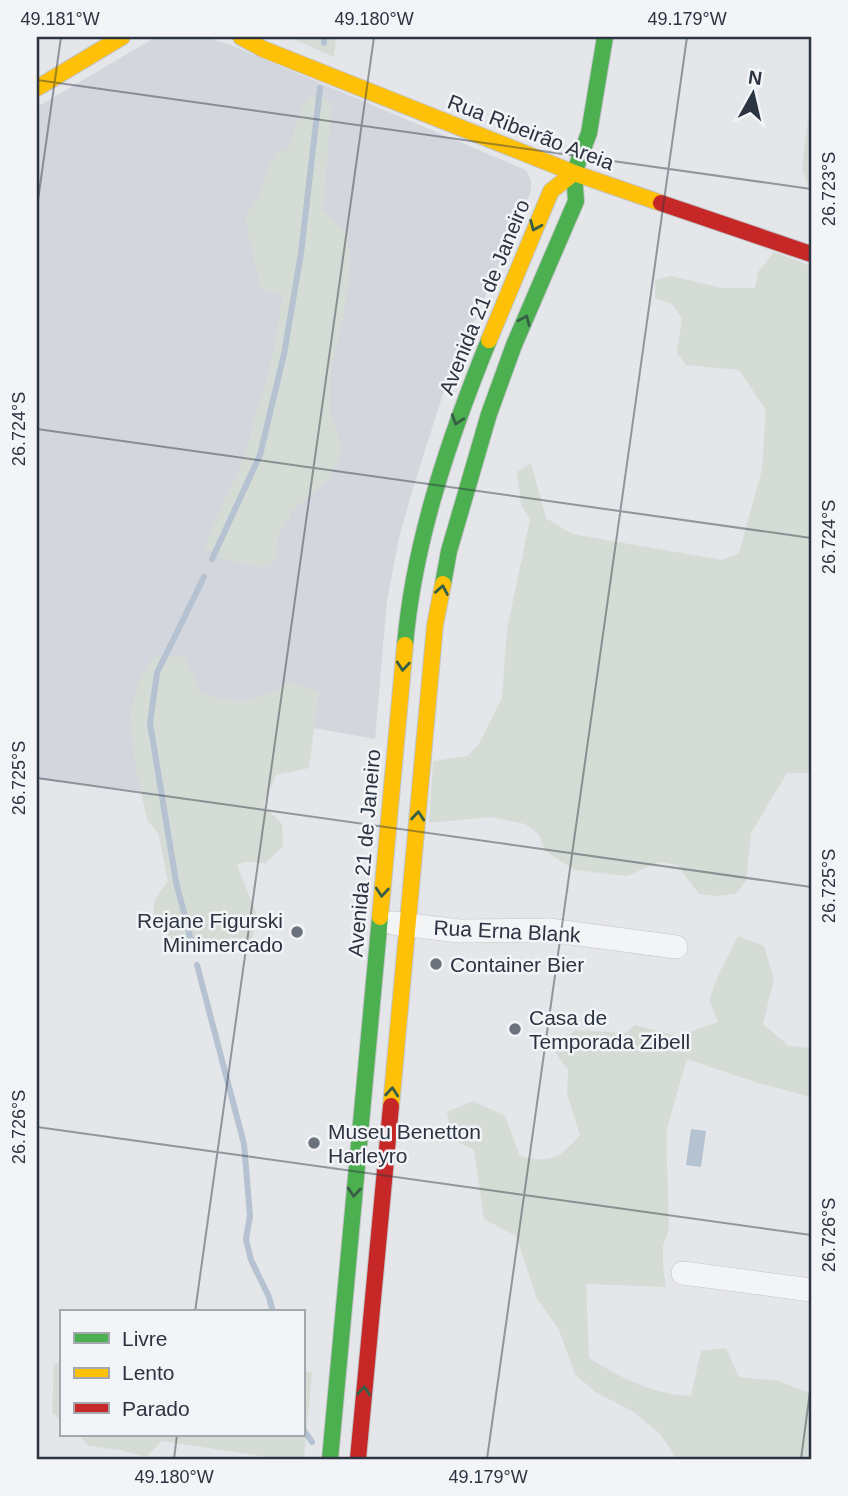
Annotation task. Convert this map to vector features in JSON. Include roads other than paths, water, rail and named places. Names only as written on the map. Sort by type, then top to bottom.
[{"type":"street","points":[[37,88],[122,37]]},
{"type":"street","name":"Rua Ribeirão Areia","points":[[241,37],[262,49],[574,173],[811,254]]},
{"type":"street","points":[[358,1459],[435,625],[449,551],[473,464],[505,368],[576,201],[574,173],[589,133],[606,37]]},
{"type":"street","name":"Avenida 21 de Janeiro","points":[[330,1459],[407,620],[434,495],[476,368],[551,191],[574,173]]},
{"type":"street","points":[[407,620],[435,625]]},
{"type":"street","name":"Rua Erna Blank","points":[[379,921],[459,931],[548,930],[676,947]]},
{"type":"street","points":[[351,1230],[379,1233]]},
{"type":"street","points":[[683,1273],[811,1290]]},
{"type":"water","points":[[691,1129],[706,1131],[701,1167],[686,1165]]},
{"type":"waterway","points":[[324,37],[324,43]]},
{"type":"waterway","points":[[212,559],[260,455],[284,354],[301,253],[320,88]]},
{"type":"waterway","points":[[193,948],[176,882],[150,723],[157,673],[204,577]]},
{"type":"waterway","points":[[197,965],[244,1144],[250,1216],[246,1239],[251,1260],[272,1310]]},
{"type":"waterway","points":[[304,1430],[312,1442]]},
{"type":"place","name":"Rejane Figurski Minimercado","points":[[297,932]]},
{"type":"place","name":"Container Bier","points":[[436,964]]},
{"type":"place","name":"Casa de Temporada Zibell","points":[[515,1029]]},
{"type":"place","name":"Museu Benetton Harleyro","points":[[314,1143]]}]
